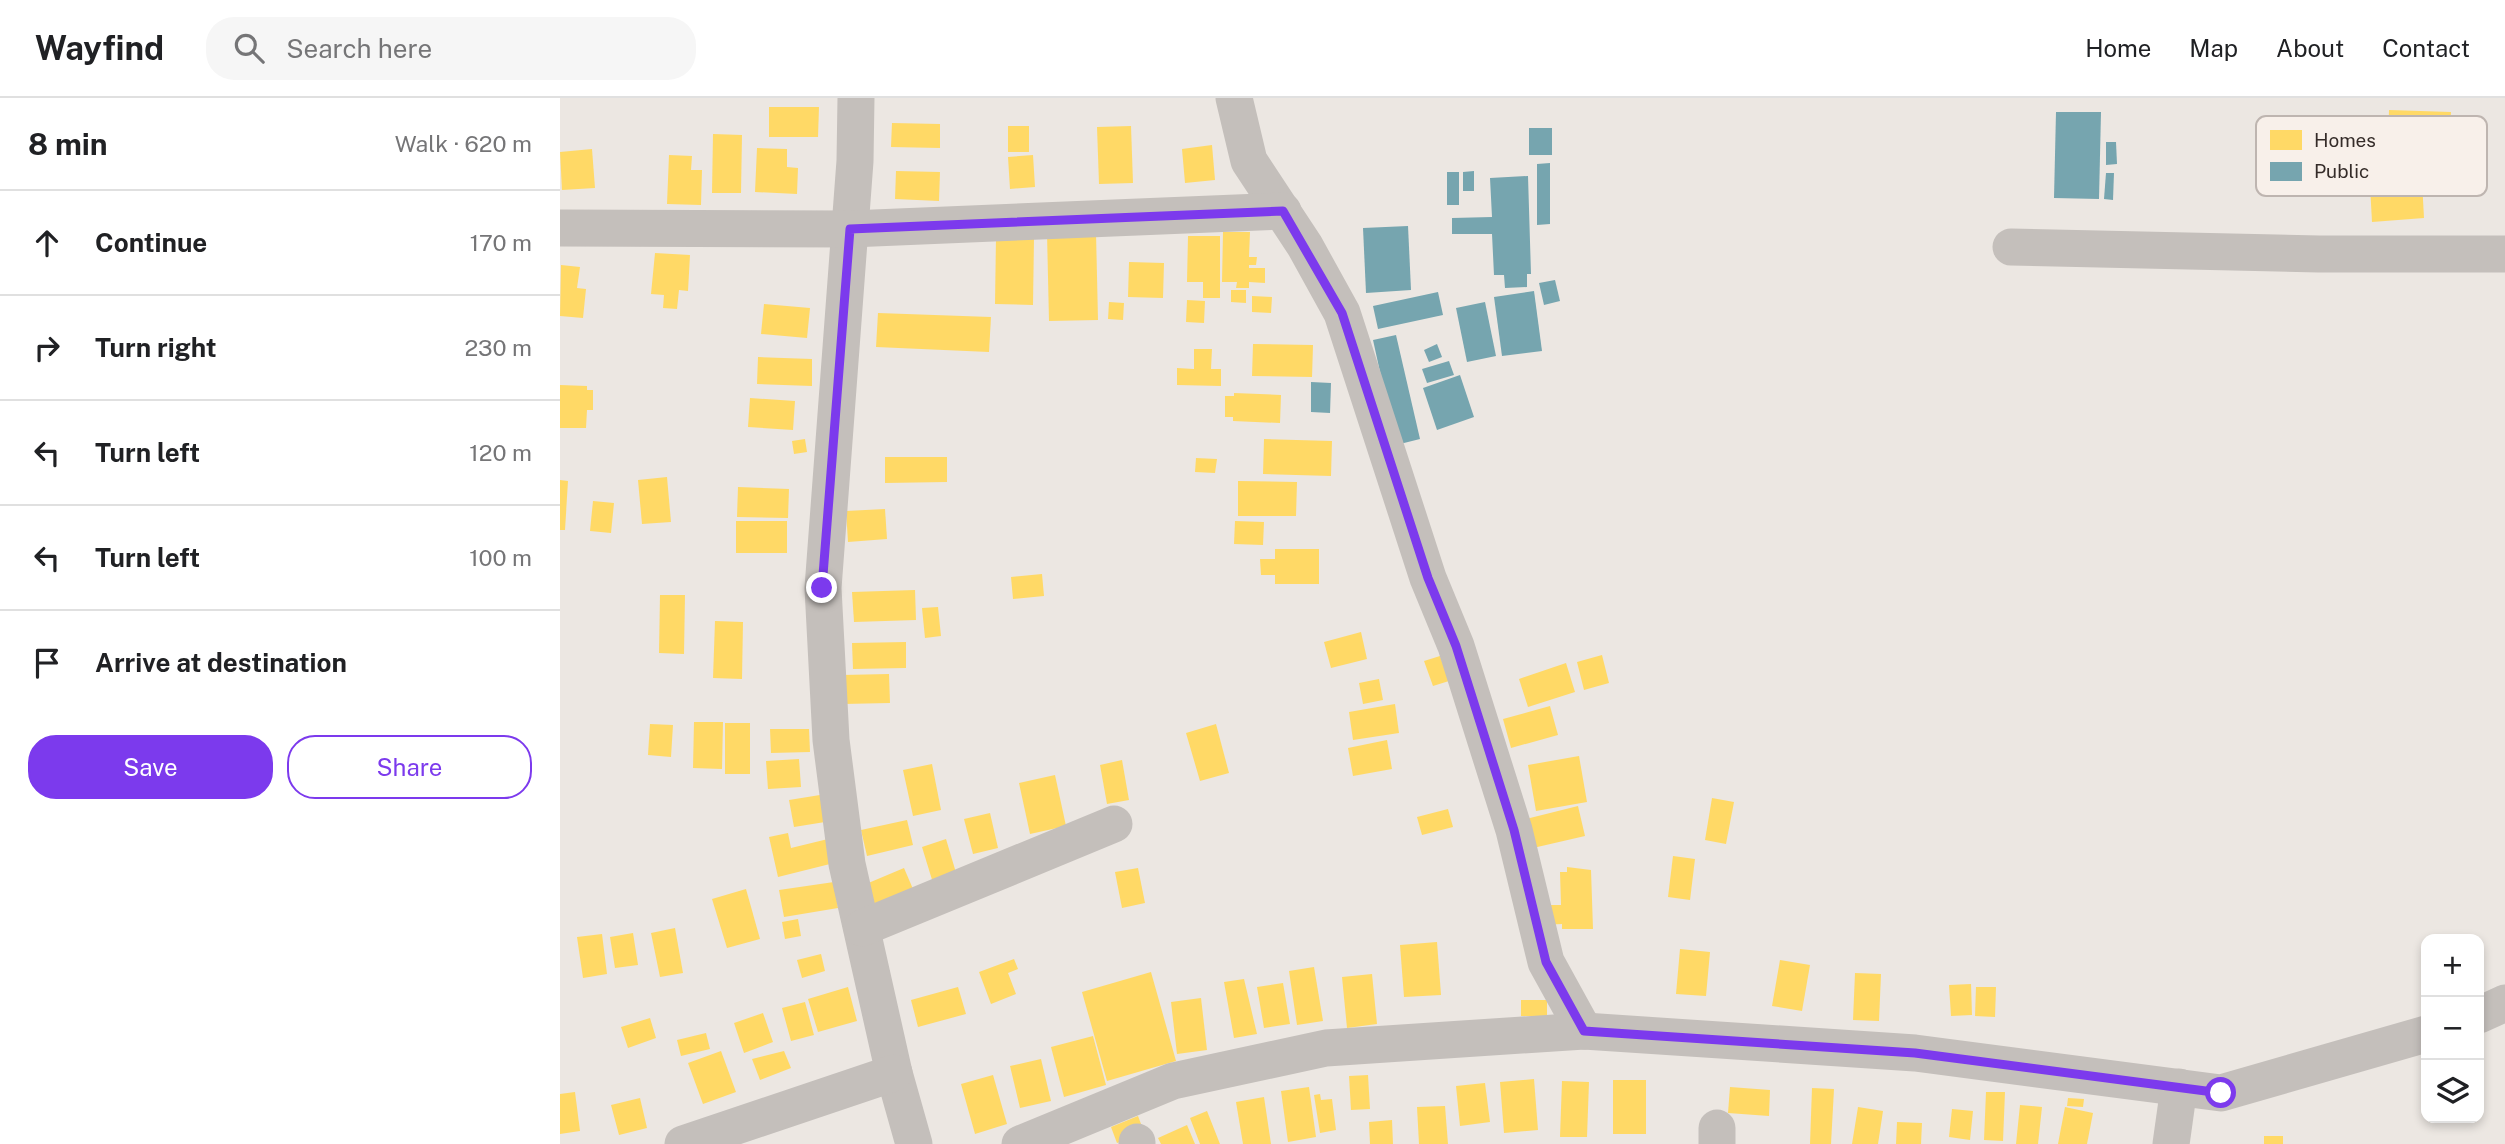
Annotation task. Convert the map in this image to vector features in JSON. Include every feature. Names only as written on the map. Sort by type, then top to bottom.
[{"type":"street","points":[[856,98],[850,229],[822,588],[831,740],[847,864],[894,1073],[914,1144]]},
{"type":"street","points":[[1234,98],[1250,161],[1283,211],[1342,313],[1428,578],[1456,646],[1514,830],[1546,962],[1584,1031]]},
{"type":"street","points":[[560,228],[850,229],[1283,211]]},
{"type":"street","points":[[2011,247],[2305,254],[2505,254]]},
{"type":"street","points":[[862,928],[1114,824]]},
{"type":"street","points":[[2484,1013],[2505,1003]]},
{"type":"street","points":[[1020,1144],[1173,1081],[1326,1048],[1584,1031],[1915,1053],[2221,1093],[2421,1035]]},
{"type":"street","points":[[683,1144],[894,1073]]},
{"type":"street","points":[[2171,1144],[2179,1087]]},
{"type":"building: Homes","points":[[769,107],[819,107],[818,137],[769,137]]},
{"type":"building: Homes","points":[[2389,110],[2451,112],[2451,116],[2389,116]]},
{"type":"building: Homes","points":[[892,123],[940,124],[940,148],[891,147]]},
{"type":"building: Homes","points":[[1008,126],[1029,126],[1029,152],[1008,152]]},
{"type":"building: Homes","points":[[1131,126],[1133,183],[1099,184],[1097,127]]},
{"type":"building: Homes","points":[[713,134],[742,135],[741,193],[712,193]]},
{"type":"building: Homes","points":[[1212,145],[1215,180],[1185,183],[1182,149]]},
{"type":"building: Homes","points":[[757,148],[787,149],[787,167],[798,168],[797,194],[755,192]]},
{"type":"building: Homes","points":[[592,149],[595,188],[562,190],[560,152]]},
{"type":"building: Homes","points":[[669,155],[692,156],[691,170],[702,170],[701,205],[667,204]]},
{"type":"building: Homes","points":[[1033,155],[1035,187],[1010,189],[1008,157]]},
{"type":"building: Homes","points":[[896,171],[940,172],[939,201],[895,199]]},
{"type":"building: Homes","points":[[2371,196],[2423,196],[2424,218],[2372,222]]},
{"type":"building: Homes","points":[[1096,232],[1098,320],[1049,321],[1047,233]]},
{"type":"building: Homes","points":[[1223,232],[1250,232],[1249,257],[1257,257],[1256,265],[1249,265],[1249,268],[1265,268],[1265,283],[1249,282],[1249,288],[1236,288],[1237,282],[1222,282]]},
{"type":"building: Homes","points":[[1188,236],[1220,236],[1220,298],[1203,298],[1203,282],[1187,282]]},
{"type":"building: Homes","points":[[996,237],[1034,238],[1033,305],[995,304]]},
{"type":"building: Homes","points":[[655,253],[690,255],[688,291],[679,290],[677,309],[663,308],[664,295],[651,294]]},
{"type":"building: Homes","points":[[1129,262],[1164,263],[1163,298],[1128,297]]},
{"type":"building: Homes","points":[[561,265],[580,267],[577,288],[586,289],[583,318],[560,316]]},
{"type":"building: Homes","points":[[1231,290],[1246,290],[1246,303],[1231,302]]},
{"type":"building: Homes","points":[[1252,296],[1272,297],[1271,313],[1252,312]]},
{"type":"building: Homes","points":[[1187,300],[1205,301],[1204,323],[1186,322]]},
{"type":"building: Homes","points":[[1109,302],[1124,303],[1123,320],[1108,319]]},
{"type":"building: Homes","points":[[764,304],[810,308],[807,338],[761,334]]},
{"type":"building: Homes","points":[[878,313],[991,317],[989,352],[876,347]]},
{"type":"building: Homes","points":[[1253,344],[1313,345],[1312,377],[1252,376]]},
{"type":"building: Homes","points":[[1194,349],[1212,349],[1211,369],[1221,369],[1221,386],[1177,385],[1177,368],[1194,369]]},
{"type":"building: Homes","points":[[758,357],[812,359],[812,386],[757,384]]},
{"type":"building: Homes","points":[[560,385],[587,386],[587,390],[593,390],[593,410],[587,410],[586,428],[560,428]]},
{"type":"building: Homes","points":[[1234,393],[1281,395],[1280,423],[1233,421],[1233,417],[1225,417],[1225,396],[1234,396]]},
{"type":"building: Homes","points":[[750,398],[795,401],[793,430],[748,427]]},
{"type":"building: Homes","points":[[805,439],[807,452],[794,454],[792,441]]},
{"type":"building: Homes","points":[[1264,439],[1332,441],[1331,476],[1263,474]]},
{"type":"building: Homes","points":[[885,457],[947,457],[947,482],[885,483]]},
{"type":"building: Homes","points":[[1196,458],[1217,459],[1215,473],[1195,472]]},
{"type":"building: Homes","points":[[667,477],[671,522],[642,524],[638,480]]},
{"type":"building: Homes","points":[[560,480],[568,481],[565,530],[560,530]]},
{"type":"building: Homes","points":[[1238,481],[1297,482],[1296,516],[1238,516]]},
{"type":"building: Homes","points":[[738,487],[789,489],[788,518],[737,517]]},
{"type":"building: Homes","points":[[593,501],[614,503],[611,533],[590,531]]},
{"type":"building: Homes","points":[[885,509],[887,539],[848,542],[846,511]]},
{"type":"building: Homes","points":[[736,521],[787,521],[787,553],[736,553]]},
{"type":"building: Homes","points":[[1235,521],[1264,522],[1263,545],[1234,544]]},
{"type":"building: Homes","points":[[1275,549],[1319,549],[1319,584],[1275,584],[1275,575],[1261,575],[1260,559],[1275,559]]},
{"type":"building: Homes","points":[[1042,574],[1044,596],[1013,599],[1011,577]]},
{"type":"building: Homes","points":[[915,590],[916,620],[854,622],[852,592]]},
{"type":"building: Homes","points":[[660,595],[685,595],[684,654],[659,653]]},
{"type":"building: Homes","points":[[938,607],[941,636],[925,638],[922,608]]},
{"type":"building: Homes","points":[[715,621],[743,622],[742,679],[713,678]]},
{"type":"building: Homes","points":[[1361,632],[1367,659],[1331,668],[1324,642]]},
{"type":"building: Homes","points":[[906,642],[906,668],[853,669],[852,643]]},
{"type":"building: Homes","points":[[1602,655],[1609,683],[1584,690],[1577,662]]},
{"type":"building: Homes","points":[[1440,656],[1449,681],[1433,686],[1424,661]]},
{"type":"building: Homes","points":[[1566,663],[1575,692],[1528,707],[1519,679]]},
{"type":"building: Homes","points":[[889,674],[890,703],[843,704],[842,675]]},
{"type":"building: Homes","points":[[1379,679],[1383,700],[1363,704],[1359,683]]},
{"type":"building: Homes","points":[[1395,704],[1399,733],[1353,740],[1349,712]]},
{"type":"building: Homes","points":[[1550,706],[1558,735],[1511,748],[1503,719]]},
{"type":"building: Homes","points":[[694,722],[723,722],[722,769],[693,768]]},
{"type":"building: Homes","points":[[725,723],[750,723],[750,774],[725,774]]},
{"type":"building: Homes","points":[[650,724],[673,725],[671,757],[648,755]]},
{"type":"building: Homes","points":[[1216,724],[1229,773],[1200,781],[1186,733]]},
{"type":"building: Homes","points":[[770,729],[809,729],[810,752],[771,753]]},
{"type":"building: Homes","points":[[1387,740],[1392,769],[1353,776],[1348,748]]},
{"type":"building: Homes","points":[[1579,756],[1587,802],[1536,811],[1528,765]]},
{"type":"building: Homes","points":[[799,759],[801,787],[768,789],[766,761]]},
{"type":"building: Homes","points":[[1122,760],[1129,800],[1107,804],[1100,765]]},
{"type":"building: Homes","points":[[932,764],[941,810],[913,816],[903,770]]},
{"type":"building: Homes","points":[[1055,775],[1066,826],[1030,834],[1019,783]]},
{"type":"building: Homes","points":[[820,795],[825,822],[794,827],[789,800]]},
{"type":"building: Homes","points":[[1712,798],[1734,802],[1726,844],[1705,840]]},
{"type":"building: Homes","points":[[1578,806],[1585,836],[1533,848],[1526,819]]},
{"type":"building: Homes","points":[[1448,809],[1453,827],[1422,835],[1417,817]]},
{"type":"building: Homes","points":[[990,813],[998,848],[973,854],[964,819]]},
{"type":"building: Homes","points":[[907,820],[913,845],[867,856],[861,830]]},
{"type":"building: Homes","points":[[788,833],[791,848],[828,839],[834,863],[778,877],[769,837]]},
{"type":"building: Homes","points":[[946,839],[957,876],[933,883],[922,847]]},
{"type":"building: Homes","points":[[1673,856],[1695,859],[1690,900],[1668,897]]},
{"type":"building: Homes","points":[[1567,867],[1591,870],[1593,929],[1562,929],[1562,924],[1542,925],[1542,905],[1561,905],[1560,872],[1567,872]]},
{"type":"building: Homes","points":[[904,868],[916,896],[878,912],[866,884]]},
{"type":"building: Homes","points":[[1138,868],[1145,903],[1122,908],[1115,872]]},
{"type":"building: Homes","points":[[834,882],[838,908],[784,917],[779,890]]},
{"type":"building: Homes","points":[[746,889],[760,939],[727,948],[712,899]]},
{"type":"building: Homes","points":[[798,919],[801,936],[785,939],[782,922]]},
{"type":"building: Homes","points":[[675,928],[683,973],[660,977],[651,933]]},
{"type":"building: Homes","points":[[633,933],[638,965],[615,968],[610,937]]},
{"type":"building: Homes","points":[[602,934],[607,974],[583,978],[577,937]]},
{"type":"building: Homes","points":[[1437,942],[1441,995],[1404,997],[1400,945]]},
{"type":"building: Homes","points":[[1680,949],[1710,952],[1706,996],[1676,994]]},
{"type":"building: Homes","points":[[821,954],[825,971],[802,978],[797,960]]},
{"type":"building: Homes","points":[[1014,959],[1018,969],[1008,973],[1016,994],[991,1004],[979,972]]},
{"type":"building: Homes","points":[[1780,960],[1810,965],[1802,1011],[1772,1006]]},
{"type":"building: Homes","points":[[1314,967],[1323,1021],[1297,1025],[1289,971]]},
{"type":"building: Homes","points":[[1151,972],[1176,1061],[1107,1081],[1082,992]]},
{"type":"building: Homes","points":[[1855,973],[1881,974],[1879,1021],[1853,1020]]},
{"type":"building: Homes","points":[[1372,974],[1377,1024],[1347,1028],[1342,977]]},
{"type":"building: Homes","points":[[1244,979],[1257,1034],[1234,1038],[1224,982]]},
{"type":"building: Homes","points":[[1283,983],[1290,1024],[1264,1028],[1257,987]]},
{"type":"building: Homes","points":[[1971,984],[1972,1015],[1951,1016],[1949,985]]},
{"type":"building: Homes","points":[[848,987],[857,1021],[818,1032],[808,999]]},
{"type":"building: Homes","points":[[958,987],[966,1014],[918,1027],[911,1000]]},
{"type":"building: Homes","points":[[1976,987],[1996,987],[1995,1017],[1975,1016]]},
{"type":"building: Homes","points":[[1201,998],[1207,1050],[1177,1054],[1171,1002]]},
{"type":"building: Homes","points":[[1521,1000],[1547,1000],[1547,1016],[1521,1016]]},
{"type":"building: Homes","points":[[805,1002],[814,1035],[791,1041],[782,1008]]},
{"type":"building: Homes","points":[[763,1013],[773,1042],[744,1053],[734,1023]]},
{"type":"building: Homes","points":[[650,1018],[656,1038],[628,1048],[621,1027]]},
{"type":"building: Homes","points":[[706,1033],[710,1049],[681,1056],[677,1040]]},
{"type":"building: Homes","points":[[1093,1036],[1106,1085],[1064,1097],[1051,1047]]},
{"type":"building: Homes","points":[[721,1051],[736,1092],[703,1104],[688,1063]]},
{"type":"building: Homes","points":[[784,1051],[791,1068],[760,1080],[752,1059]]},
{"type":"building: Homes","points":[[1041,1059],[1051,1101],[1020,1108],[1010,1066]]},
{"type":"building: Homes","points":[[993,1075],[1007,1124],[975,1134],[961,1084]]},
{"type":"building: Homes","points":[[1368,1075],[1370,1109],[1351,1110],[1349,1076]]},
{"type":"building: Homes","points":[[1534,1079],[1538,1130],[1504,1133],[1500,1082]]},
{"type":"building: Homes","points":[[1613,1080],[1646,1080],[1646,1134],[1613,1134]]},
{"type":"building: Homes","points":[[1562,1081],[1589,1082],[1587,1137],[1560,1137]]},
{"type":"building: Homes","points":[[1485,1083],[1490,1122],[1460,1126],[1456,1086]]},
{"type":"building: Homes","points":[[1309,1087],[1316,1137],[1288,1142],[1281,1091]]},
{"type":"building: Homes","points":[[1730,1087],[1770,1090],[1769,1116],[1728,1113]]},
{"type":"building: Homes","points":[[1812,1088],[1834,1089],[1831,1144],[1810,1144]]},
{"type":"building: Homes","points":[[575,1092],[580,1131],[560,1134],[560,1094]]},
{"type":"building: Homes","points":[[1986,1092],[2005,1092],[2003,1141],[1984,1140]]},
{"type":"building: Homes","points":[[1320,1094],[1321,1100],[1332,1099],[1336,1130],[1320,1133],[1314,1095]]},
{"type":"building: Homes","points":[[1264,1097],[1271,1144],[1243,1144],[1236,1102]]},
{"type":"building: Homes","points":[[640,1098],[647,1128],[619,1135],[611,1105]]},
{"type":"building: Homes","points":[[2068,1098],[2084,1099],[2083,1107],[2067,1106]]},
{"type":"building: Homes","points":[[2020,1105],[2042,1107],[2038,1144],[2016,1144]]},
{"type":"building: Homes","points":[[1445,1106],[1448,1144],[1419,1144],[1417,1107]]},
{"type":"building: Homes","points":[[1858,1107],[1883,1111],[1878,1144],[1852,1144]]},
{"type":"building: Homes","points":[[2065,1107],[2093,1113],[2087,1144],[2058,1144]]},
{"type":"building: Homes","points":[[1952,1109],[1973,1111],[1970,1140],[1949,1137]]},
{"type":"building: Homes","points":[[1207,1111],[1220,1144],[1200,1144],[1190,1118]]},
{"type":"building: Homes","points":[[1138,1116],[1144,1132],[1117,1143],[1111,1127]]},
{"type":"building: Homes","points":[[1392,1120],[1393,1144],[1370,1144],[1369,1122]]},
{"type":"building: Homes","points":[[1897,1122],[1922,1123],[1921,1144],[1896,1144]]},
{"type":"building: Homes","points":[[1187,1125],[1195,1144],[1161,1144],[1158,1138]]},
{"type":"building: Homes","points":[[2264,1136],[2283,1136],[2283,1144],[2264,1144]]},
{"type":"building: Public","points":[[2056,112],[2101,112],[2099,199],[2054,198]]},
{"type":"building: Public","points":[[1529,128],[1552,128],[1552,155],[1529,155]]},
{"type":"building: Public","points":[[2106,142],[2116,142],[2117,164],[2106,165]]},
{"type":"building: Public","points":[[1550,163],[1550,224],[1537,225],[1537,164]]},
{"type":"building: Public","points":[[1474,171],[1474,191],[1463,191],[1463,172]]},
{"type":"building: Public","points":[[1447,172],[1459,172],[1459,205],[1447,205]]},
{"type":"building: Public","points":[[2106,173],[2114,173],[2113,200],[2104,199]]},
{"type":"building: Public","points":[[1528,176],[1531,274],[1527,274],[1527,287],[1505,288],[1504,275],[1494,275],[1492,234],[1452,234],[1452,218],[1492,217],[1490,178]]},
{"type":"building: Public","points":[[1408,226],[1411,290],[1366,293],[1363,228]]},
{"type":"building: Public","points":[[1555,280],[1560,301],[1544,305],[1539,283]]},
{"type":"building: Public","points":[[1534,291],[1542,351],[1502,356],[1494,297]]},
{"type":"building: Public","points":[[1438,292],[1443,315],[1378,329],[1373,306]]},
{"type":"building: Public","points":[[1485,302],[1496,356],[1467,362],[1456,308]]},
{"type":"building: Public","points":[[1396,335],[1420,439],[1396,445],[1373,340]]},
{"type":"building: Public","points":[[1437,344],[1442,357],[1429,362],[1424,350]]},
{"type":"building: Public","points":[[1449,361],[1454,375],[1427,383],[1422,369]]},
{"type":"building: Public","points":[[1460,375],[1474,417],[1437,430],[1423,388]]},
{"type":"building: Public","points":[[1311,382],[1331,383],[1330,413],[1311,412]]},
{"type":"route","points":[[822,588],[850,229],[1283,211],[1342,313],[1428,578],[1456,646],[1514,830],[1546,962],[1584,1031],[1915,1053],[2221,1093]]}]
